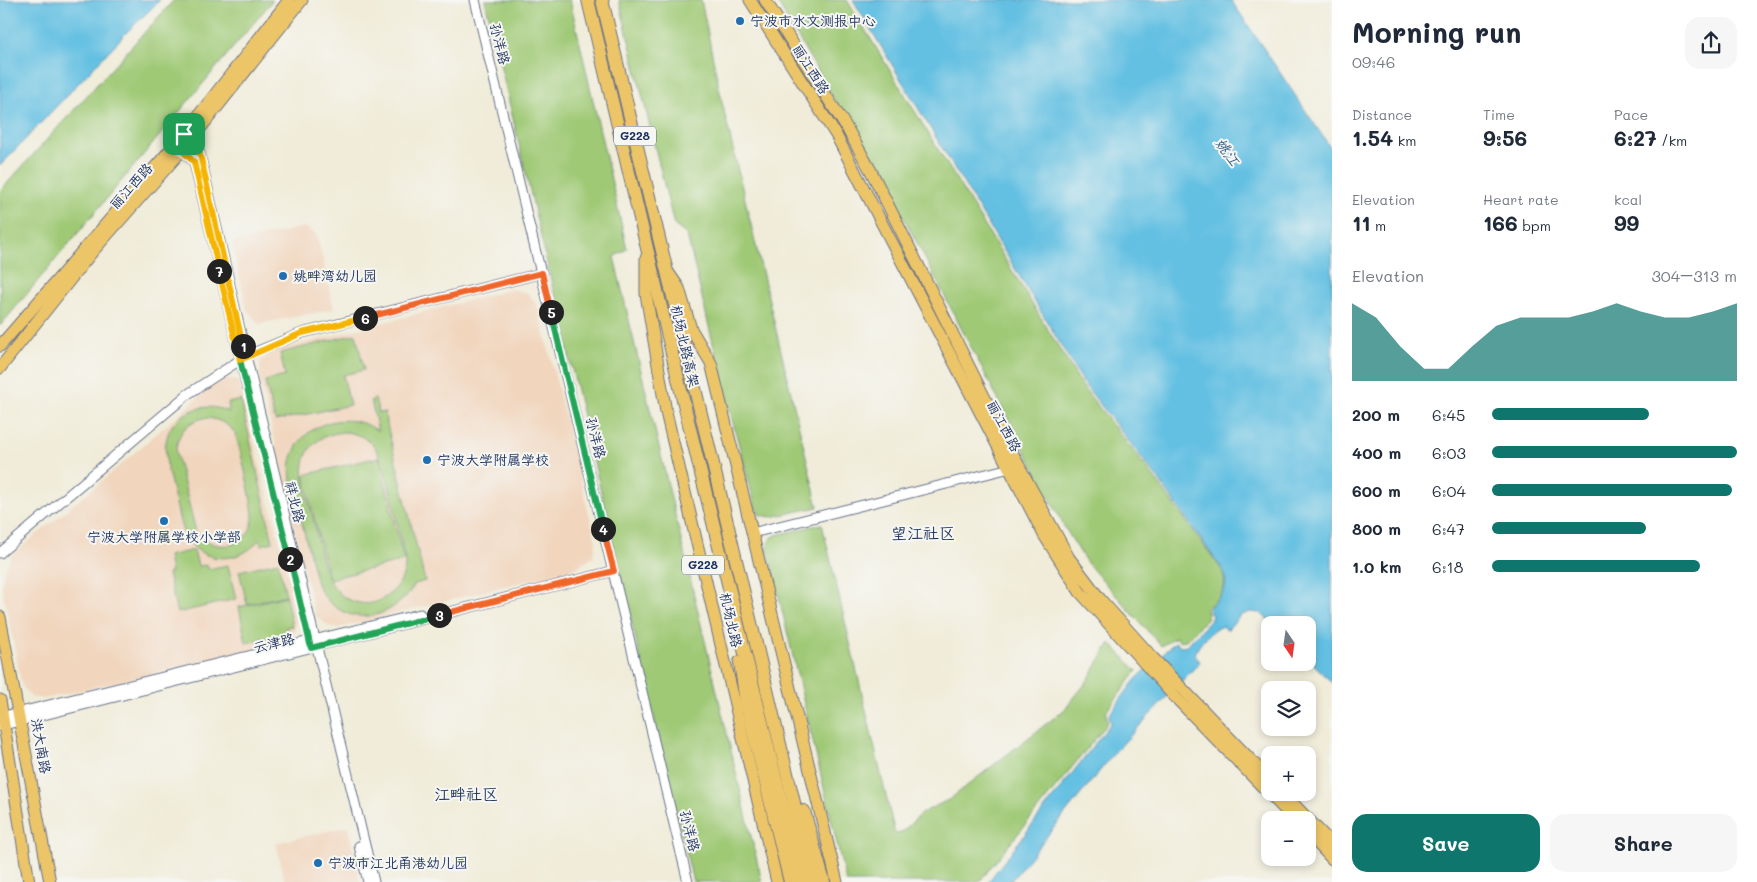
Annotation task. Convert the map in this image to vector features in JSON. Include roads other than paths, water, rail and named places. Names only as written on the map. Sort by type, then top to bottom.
[{"type":"highway","name":"机场北路高架","points":[[588,0],[737,622],[741,670],[756,698]]},
{"type":"highway","name":"机场北路高架","points":[[602,0],[668,271],[756,698]]},
{"type":"highway","points":[[756,698],[790,882]]},
{"type":"highway","points":[[756,698],[801,882]]},
{"type":"highway","points":[[756,698],[813,882]]},
{"type":"highway","points":[[756,698],[787,748],[824,882]]},
{"type":"main road","name":"丽江西路","points":[[187,137],[289,0]]},
{"type":"main road","name":"丽江西路","points":[[0,368],[92,252],[302,0]]},
{"type":"main road","name":"丽江西路","points":[[750,0],[836,135],[1014,467]]},
{"type":"main road","name":"丽江西路","points":[[764,0],[848,130],[871,171],[1014,467],[1044,536],[1080,592],[1150,661],[1286,811]]},
{"type":"main road","name":"丽江西路","points":[[0,346],[179,147]]},
{"type":"main road","name":"机场北路","points":[[646,246],[646,294],[666,412],[777,882]]},
{"type":"main road","name":"G228","points":[[668,271],[679,288],[691,329],[710,363],[837,882]]},
{"type":"main road","name":"洪大南路","points":[[0,617],[50,882]]},
{"type":"main road","points":[[1179,693],[1261,771]]},
{"type":"main road","points":[[0,700],[30,882]]},
{"type":"main road","points":[[1291,801],[1332,844]]},
{"type":"main road","points":[[1316,842],[1332,859]]},
{"type":"street","name":"孙洋路","points":[[475,0],[688,882]]},
{"type":"street","name":"祥北路","points":[[187,137],[200,154],[243,358]]},
{"type":"street","name":"祥北路","points":[[179,147],[194,162],[374,882]]},
{"type":"street","points":[[0,553],[188,394],[243,358],[302,333],[542,273]]},
{"type":"street","points":[[752,533],[1014,467]]},
{"type":"street","name":"云津路","points":[[2,721],[613,568]]},
{"type":"street","name":"祥北路","points":[[313,643],[368,882]]},
{"type":"water","points":[[0,0],[160,0],[126,33],[0,166]]},
{"type":"water","name":"姚江","points":[[853,0],[1231,0],[1332,150],[1332,683],[1316,666],[1316,616],[1264,616],[1260,613],[1250,612],[1240,616],[1227,630],[1222,626],[1218,628],[1206,637],[1199,646],[1195,654],[1200,662],[1115,752],[1010,882],[988,882],[1111,723],[1109,715],[1135,680],[1175,642],[1181,646],[1187,645],[1210,621],[1212,616],[1208,609],[1217,600],[1225,587],[1223,570],[1159,480],[1085,385]]},
{"type":"place","name":"宁波市水文测报中心","points":[[740,21]]},
{"type":"place","name":"姚畔湾幼儿园","points":[[283,276]]},
{"type":"place","name":"宁波大学附属学校","points":[[427,460]]},
{"type":"place","name":"宁波大学附属学校小学部","points":[[164,521]]},
{"type":"place","name":"宁波市江北甬港幼儿园","points":[[318,863]]},
{"type":"district","name":"望江社区","points":[[923,533]]},
{"type":"district","name":"江畔社区","points":[[466,794]]}]
